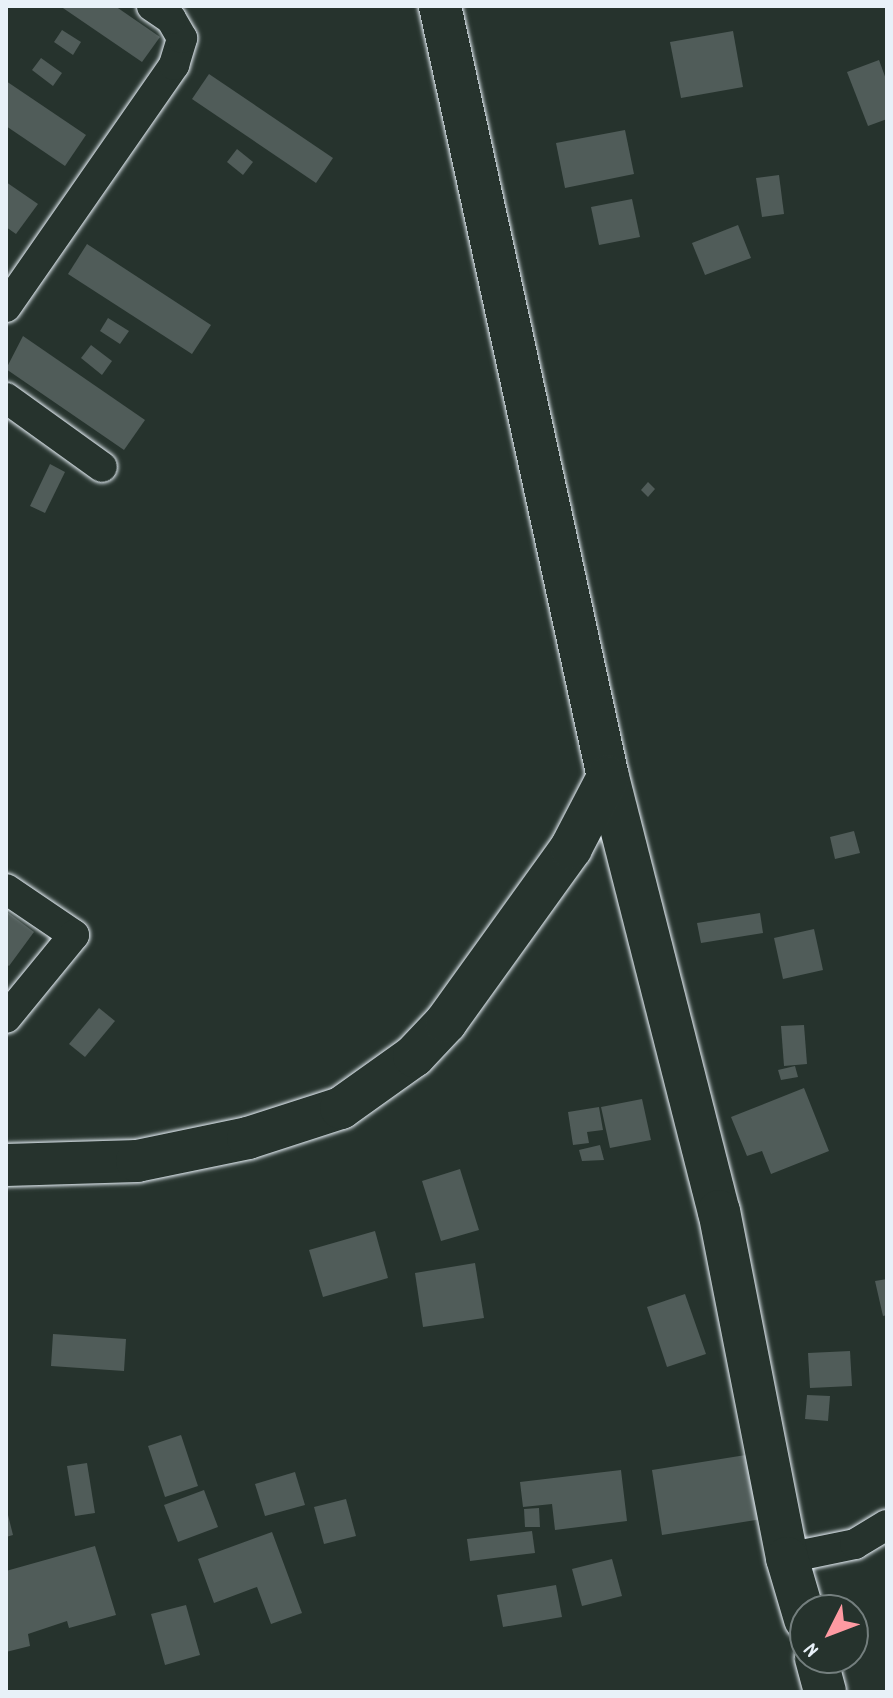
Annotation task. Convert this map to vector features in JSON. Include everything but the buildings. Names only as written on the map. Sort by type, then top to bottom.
[{"type":"main road","points":[[440,6],[608,777],[719,1211],[787,1558],[798,1594]]},
{"type":"main road","points":[[6,1165],[137,1161],[248,1138],[341,1108],[414,1056],[446,1022],[571,848],[608,777]]},
{"type":"street","points":[[6,307],[174,65],[182,38],[171,19],[152,6]]},
{"type":"street","points":[[6,398],[102,467]]},
{"type":"street","points":[[6,889],[74,935],[6,1018]]},
{"type":"street","points":[[787,1558],[855,1544],[887,1525]]}]
